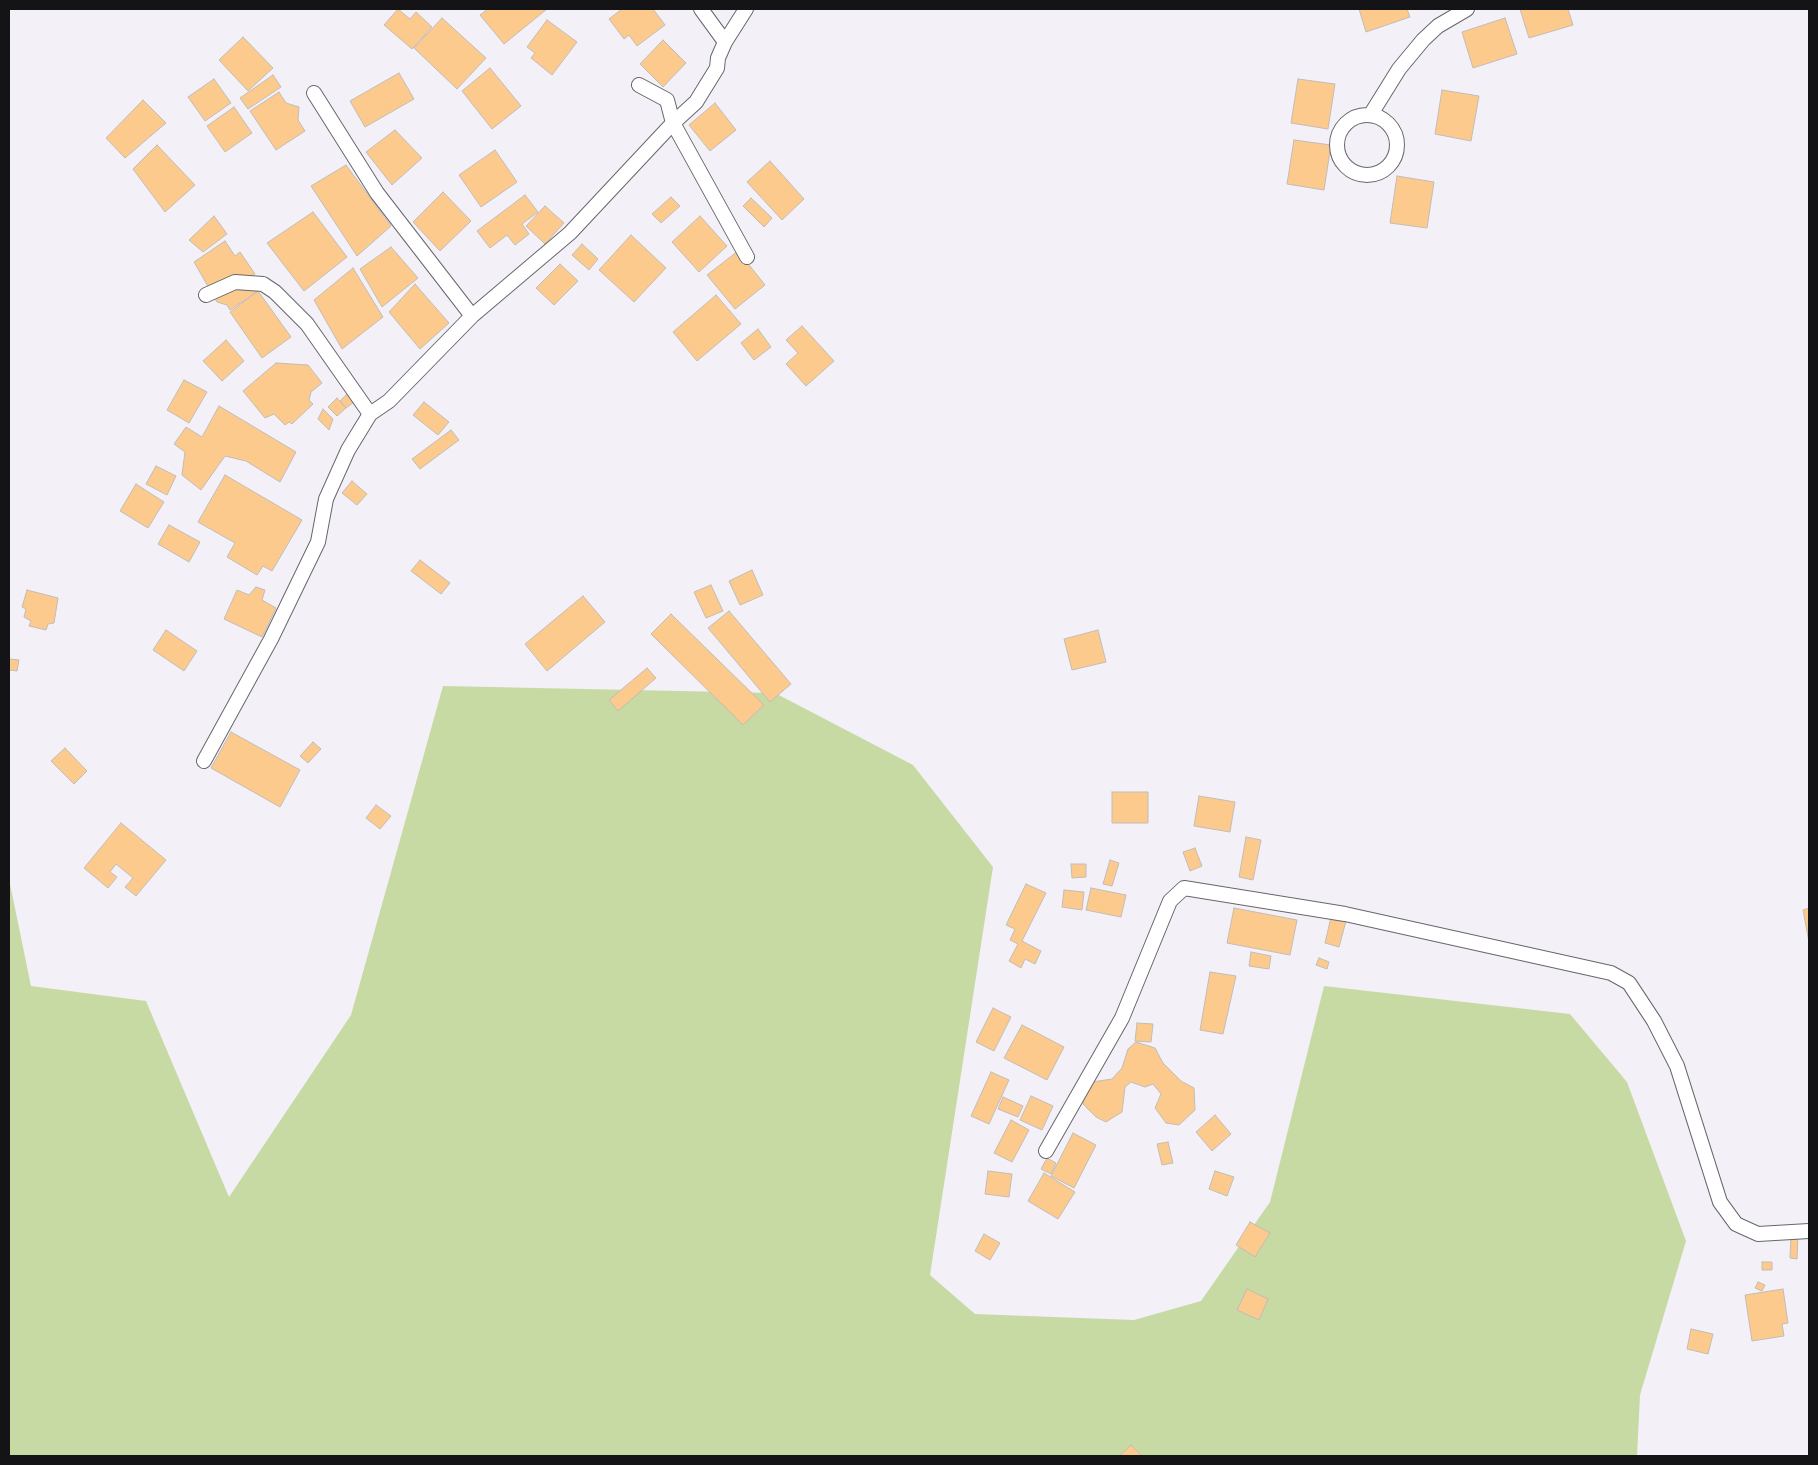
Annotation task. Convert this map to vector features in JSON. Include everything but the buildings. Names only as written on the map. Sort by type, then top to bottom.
[{"type":"street","points":[[701,9],[725,42]]},
{"type":"street","points":[[204,760],[271,639],[318,542],[326,499],[348,450],[370,414],[389,401],[472,316],[570,233],[673,123],[696,102],[718,68],[718,58],[725,42],[746,9]]},
{"type":"street","points":[[1371,114],[1386,121],[1391,127],[1395,133],[1397,149],[1391,164],[1378,173],[1362,175],[1348,169],[1338,156],[1336,140],[1343,126],[1356,116],[1371,114],[1399,70],[1423,40],[1438,26],[1467,9]]},
{"type":"street","points":[[639,85],[667,100],[673,123],[748,258]]},
{"type":"street","points":[[314,93],[377,193],[472,316]]},
{"type":"street","points":[[206,295],[235,282],[263,284],[275,292],[307,324],[370,414]]},
{"type":"street","points":[[1046,1152],[1122,1018],[1170,901],[1184,888],[1346,914],[1611,973],[1629,984],[1642,1000],[1677,1066],[1720,1202],[1736,1224],[1758,1234],[1809,1231]]},
{"type":"green space","points":[[443,686],[775,693],[913,765],[993,867],[930,1275],[975,1314],[1134,1320],[1201,1301],[1270,1202],[1324,986],[1570,1014],[1627,1082],[1686,1241],[1640,1395],[1637,1456],[9,1456],[9,879],[31,986],[146,1001],[229,1197],[351,1015]]}]
